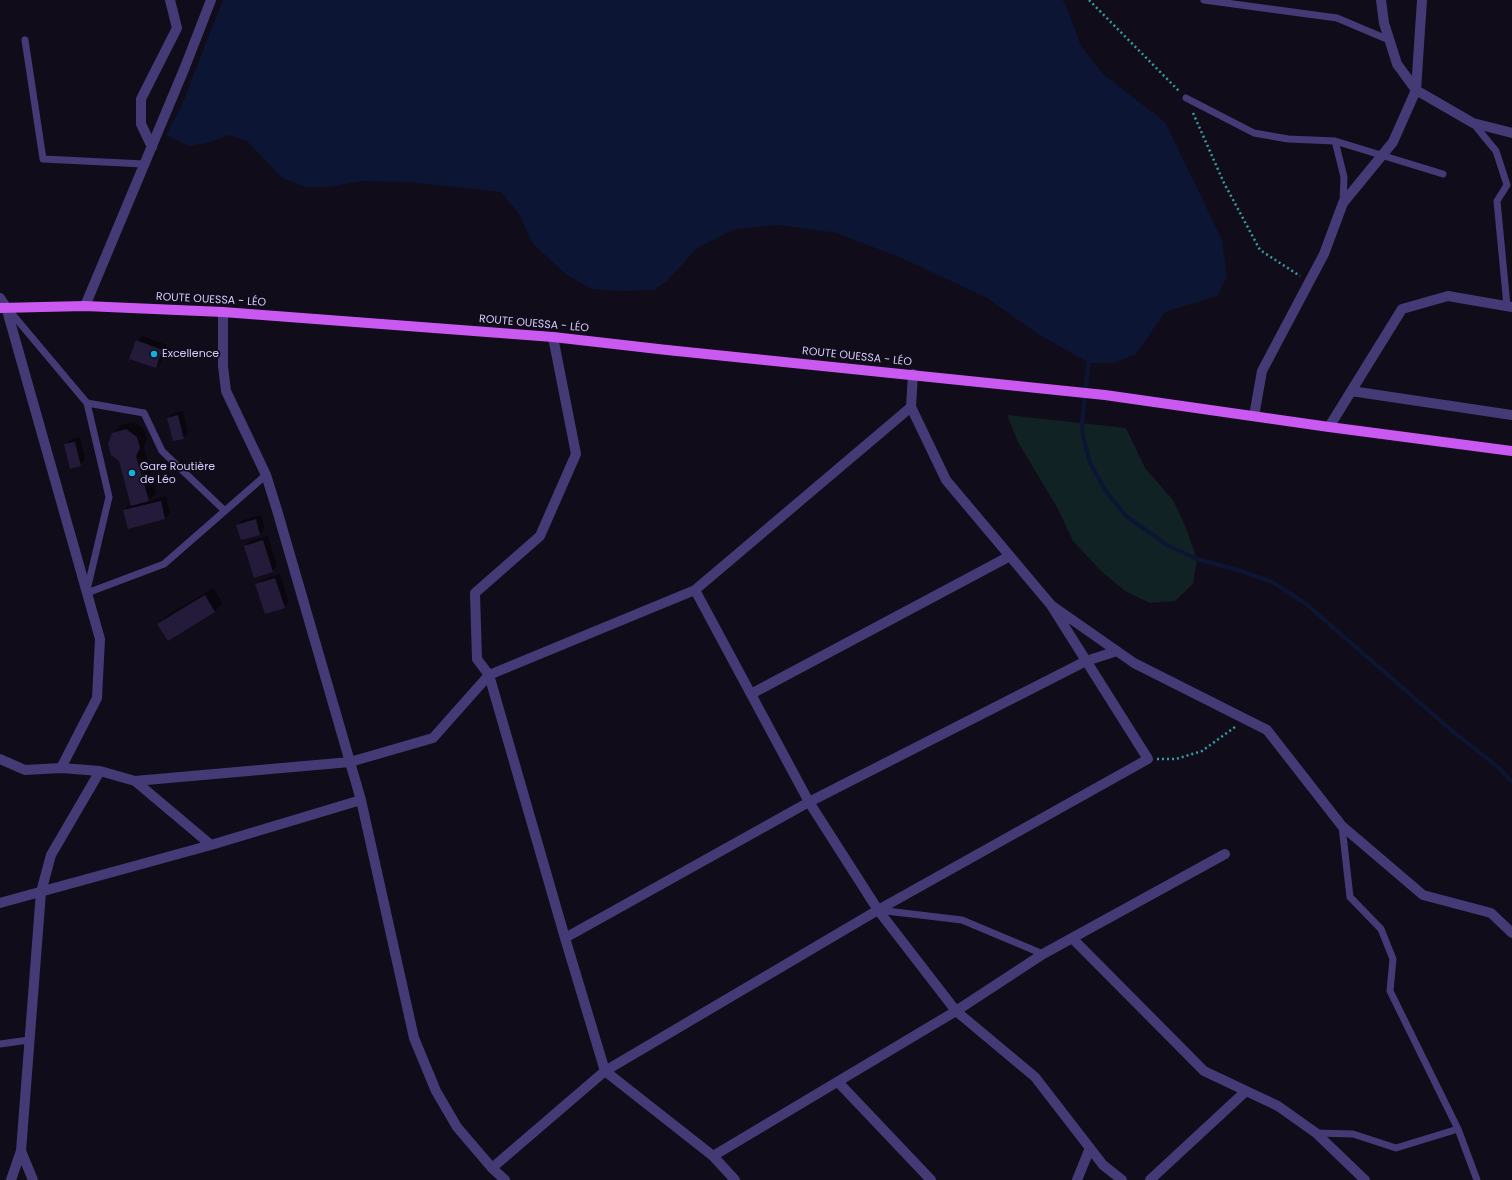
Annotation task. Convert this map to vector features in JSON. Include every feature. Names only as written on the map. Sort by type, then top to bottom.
[{"type":"main road","name":"ROUTE OUESSA - LÉO","points":[[3,308],[85,306],[223,312],[553,337],[667,350],[1105,394],[1329,427],[1512,451]]},
{"type":"street","points":[[152,148],[141,124],[141,99],[177,28],[170,0]]},
{"type":"street","points":[[85,306],[152,148],[211,0]]},
{"type":"street","points":[[1381,0],[1384,23],[1397,64],[1416,90],[1473,123],[1512,133]]},
{"type":"street","points":[[1254,416],[1262,372],[1324,254],[1343,203],[1392,142],[1416,90],[1422,0]]},
{"type":"street","points":[[1329,427],[1402,309],[1448,296],[1510,306]]},
{"type":"street","points":[[0,298],[100,639],[97,698],[61,768]]},
{"type":"street","points":[[223,312],[223,366],[226,391],[266,476],[350,762],[361,800],[414,1038],[436,1091],[457,1127],[492,1168],[505,1180]]},
{"type":"street","points":[[553,337],[576,454],[540,536],[475,592],[477,659],[489,675],[605,1071],[712,1156],[735,1180]]},
{"type":"street","points":[[492,1168],[605,1071],[878,910],[1148,759],[1051,605],[946,480],[911,407],[913,374]]},
{"type":"street","points":[[1351,391],[1512,414]]},
{"type":"street","points":[[0,759],[25,770],[61,768],[100,771],[135,781],[350,762],[433,738],[489,675],[695,590],[911,407]]},
{"type":"street","points":[[751,694],[1010,556]]},
{"type":"street","points":[[695,590],[809,802],[878,910],[956,1011],[1035,1076],[1103,1165],[1122,1180]]},
{"type":"street","points":[[1051,605],[1134,663],[1267,730],[1342,826],[1423,895],[1491,913],[1512,933]]},
{"type":"street","points":[[565,938],[809,802],[1086,661],[1117,651]]},
{"type":"street","points":[[11,1180],[21,1150],[41,892],[51,855],[100,771]]},
{"type":"street","points":[[135,781],[211,845]]},
{"type":"street","points":[[0,903],[211,845],[361,800]]},
{"type":"street","points":[[712,1156],[956,1011],[1043,954],[1225,854]]},
{"type":"street","points":[[1072,938],[1204,1071],[1278,1106],[1316,1133],[1366,1180]]},
{"type":"street","points":[[838,1082],[931,1180]]},
{"type":"street","points":[[1150,1180],[1246,1091]]},
{"type":"street","points":[[1077,1180],[1090,1148]]},
{"type":"street","points":[[21,1150],[33,1180]]},
{"type":"lane","points":[[1204,0],[1337,18],[1389,40]]},
{"type":"lane","points":[[25,40],[42,159],[144,164]]},
{"type":"lane","points":[[1186,98],[1254,133],[1288,139],[1335,141],[1443,174]]},
{"type":"lane","points":[[1473,123],[1496,152],[1507,186],[1497,202],[1510,306]]},
{"type":"lane","points":[[1335,141],[1344,177],[1343,203]]},
{"type":"lane","points":[[3,308],[87,403],[109,497],[86,592]]},
{"type":"lane","points":[[87,403],[144,412],[162,451],[225,511]]},
{"type":"lane","points":[[86,592],[164,564],[266,476]]},
{"type":"lane","points":[[1342,826],[1350,897],[1381,929],[1393,959],[1390,992],[1458,1129],[1477,1180]]},
{"type":"lane","points":[[878,910],[962,920],[1043,954]]},
{"type":"lane","points":[[0,1044],[29,1040]]},
{"type":"lane","points":[[1316,1133],[1353,1134],[1396,1148],[1458,1129]]},
{"type":"path","points":[[1089,0],[1186,98],[1224,183],[1260,250],[1309,282]]},
{"type":"path","points":[[1148,759],[1176,759],[1202,751],[1246,720]]},
{"type":"shaded area","points":[[1007,415],[1126,428],[1145,468],[1173,500],[1184,523],[1197,559],[1193,584],[1175,601],[1150,603],[1125,591],[1101,571],[1073,541],[1058,509],[1018,442]]},
{"type":"water","points":[[223,0],[1062,0],[1065,3],[1081,46],[1104,75],[1165,122],[1222,240],[1227,277],[1217,296],[1165,312],[1136,354],[1114,363],[1089,363],[1038,334],[987,298],[904,259],[837,233],[779,225],[735,229],[697,248],[667,281],[654,290],[620,291],[592,289],[567,275],[533,244],[519,214],[501,192],[409,182],[361,181],[329,187],[305,187],[282,178],[247,141],[229,135],[207,143],[189,146],[166,135],[181,107]]},
{"type":"building","points":[[136,340],[162,350],[156,368],[129,359]]},
{"type":"building","points":[[178,415],[184,439],[173,441],[167,418]]},
{"type":"building","points":[[126,429],[137,437],[140,448],[136,456],[149,501],[131,506],[119,461],[111,455],[108,444],[112,433]]},
{"type":"building","points":[[75,442],[81,466],[70,469],[64,444]]},
{"type":"building","points":[[161,501],[165,519],[128,529],[123,510]]},
{"type":"building","points":[[256,519],[260,535],[241,540],[236,525]]},
{"type":"building","points":[[263,540],[273,572],[254,578],[244,546]]},
{"type":"building","points":[[275,578],[285,608],[265,614],[255,584]]},
{"type":"building","points":[[205,595],[215,612],[168,641],[157,624]]},
{"type":"waterway","points":[[1089,358],[1082,423],[1083,436],[1090,463],[1105,490],[1126,516],[1167,545],[1197,559],[1238,570],[1272,582],[1305,603],[1457,735],[1499,768],[1512,782]]},
{"type":"place","name":"Excellence","points":[[154,354]]},
{"type":"place","name":"Gare Routière de Léo","points":[[132,473]]}]
